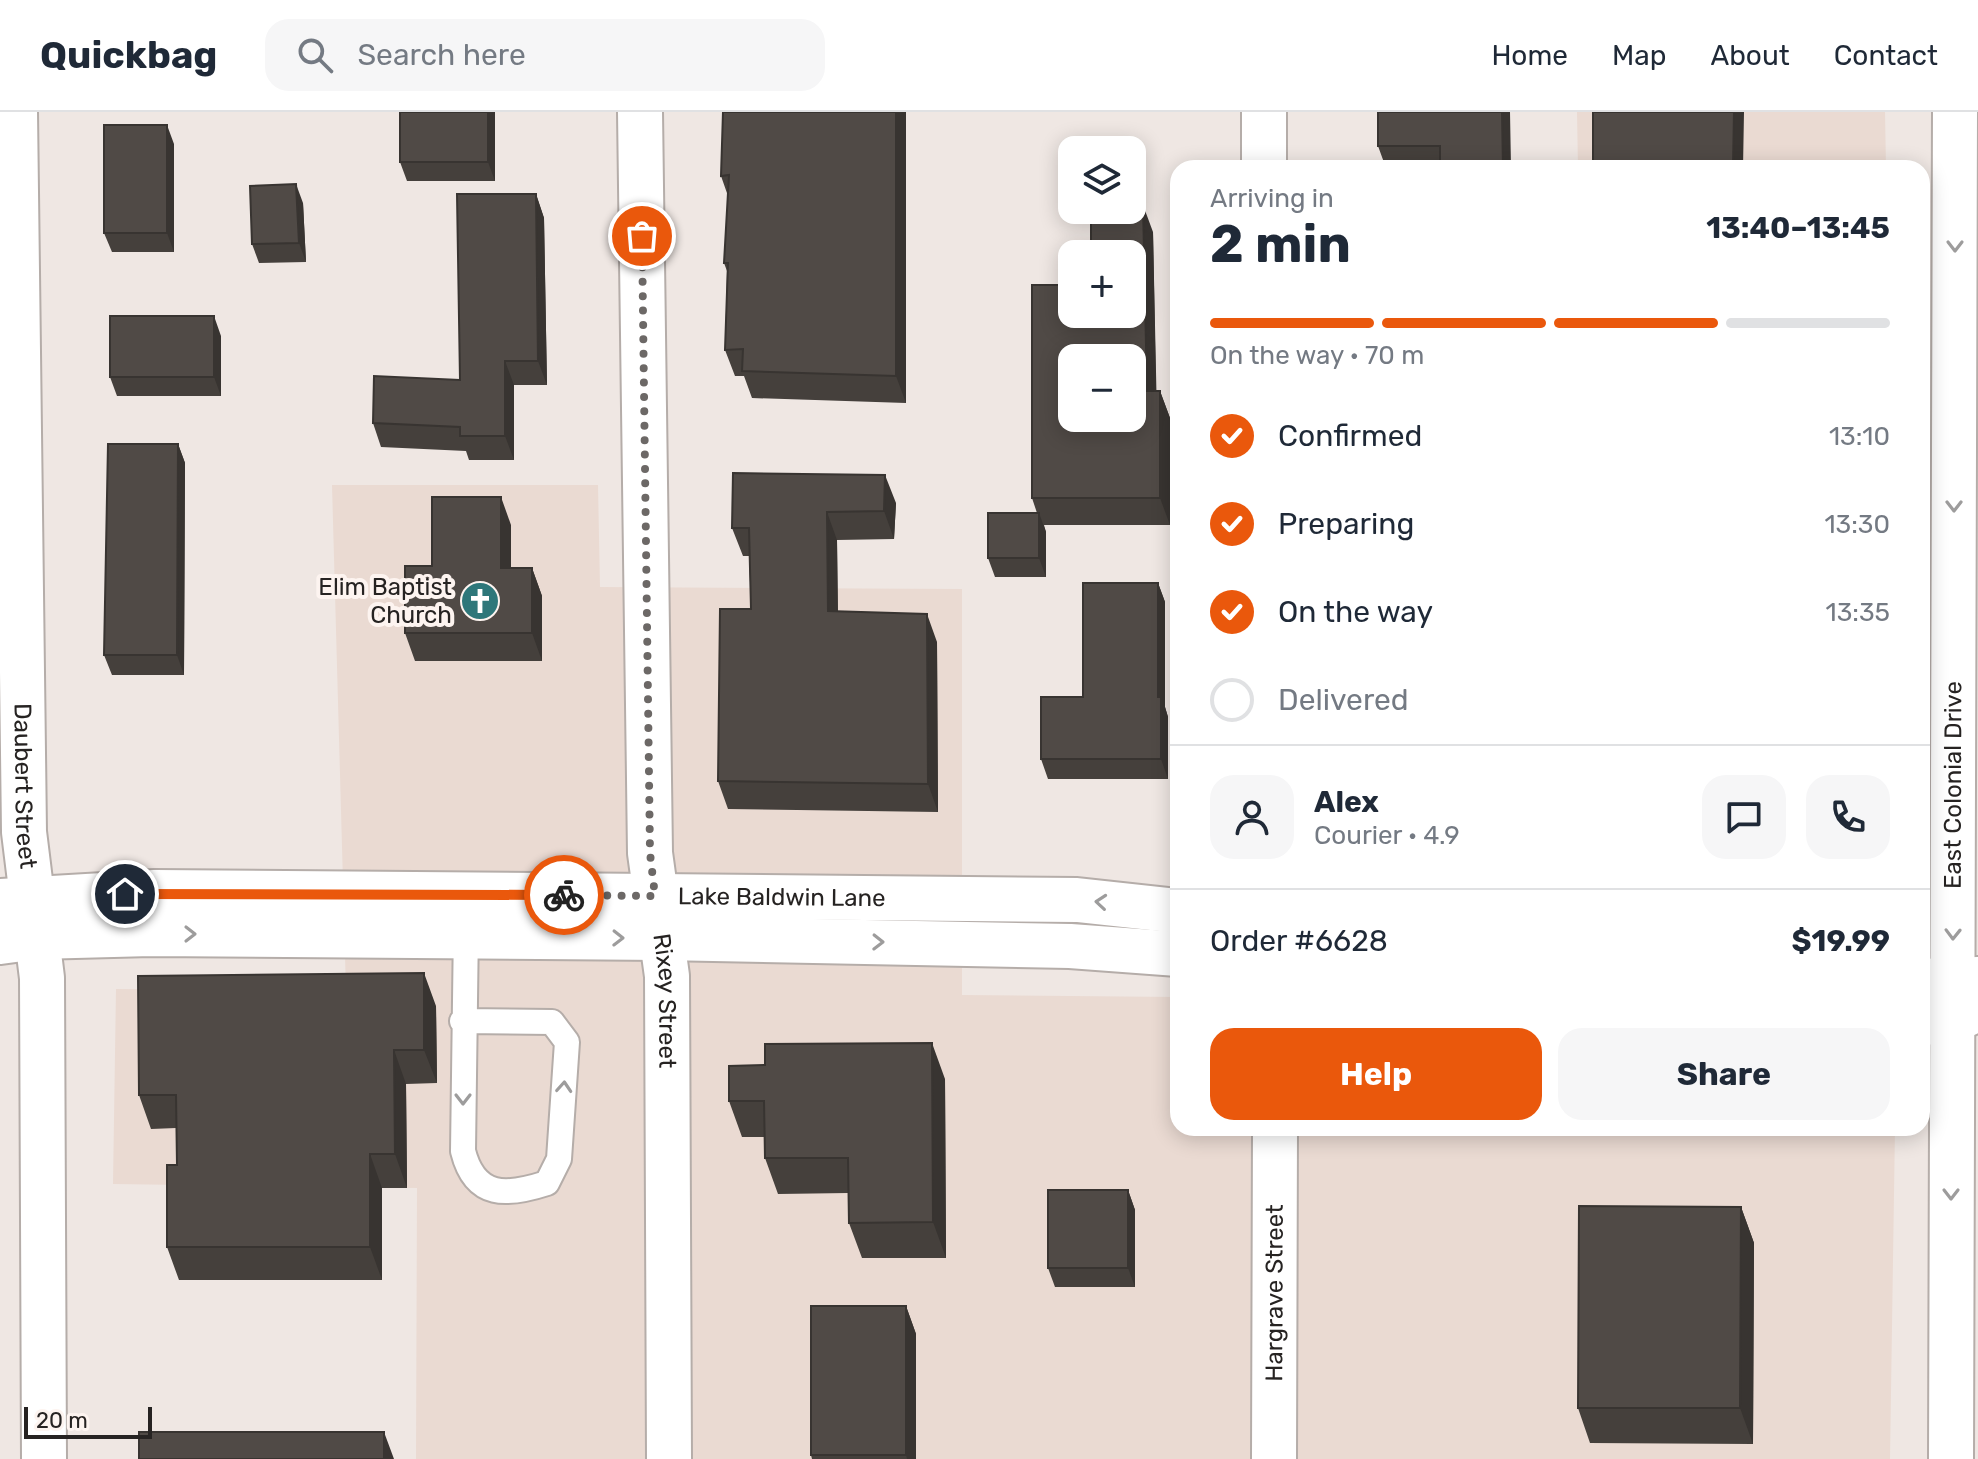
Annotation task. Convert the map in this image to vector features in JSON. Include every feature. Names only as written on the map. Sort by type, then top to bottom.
[{"type":"main road","name":"Daubert Street","points":[[15,112],[24,832],[18,919],[42,978],[44,1459]]},
{"type":"main road","name":"Rixey Street","points":[[640,112],[650,853],[667,976],[669,1459]]},
{"type":"main road","points":[[1264,112],[1264,160]]},
{"type":"main road","name":"East Colonial Drive","points":[[1951,1459],[1951,999],[1967,177],[1955,112]]},
{"type":"main road","name":"Lake Baldwin Lane","points":[[18,919],[155,892],[466,915],[662,938],[1070,946],[1170,953]]},
{"type":"main road","name":"Lake Baldwin Lane","points":[[466,915],[655,896],[1077,900],[1170,910]]},
{"type":"main road","name":"Hargrave Street","points":[[1274,1459],[1275,1136]]},
{"type":"lane","points":[[462,1021],[552,1022],[567,1042],[559,1159],[547,1183],[516,1193],[484,1188],[468,1170],[463,1151],[462,1021],[466,915]]},
{"type":"shaded area","points":[[1577,112],[1885,112],[1886,160],[1578,160]]},
{"type":"shaded area","points":[[332,485],[598,485],[600,587],[962,589],[962,995],[1170,997],[1170,1136],[1895,1136],[1890,1459],[416,1459],[417,1188],[113,1184],[116,989],[346,991]]},
{"type":"building","points":[[400,112],[488,112],[488,162],[400,162]]},
{"type":"building","points":[[723,112],[896,112],[896,376],[742,371],[743,349],[725,350],[728,263],[724,263],[729,175],[721,176]]},
{"type":"building","points":[[1378,112],[1502,112],[1503,160],[1440,160],[1440,146],[1378,146]]},
{"type":"building","points":[[1593,112],[1734,112],[1733,160],[1593,160]]},
{"type":"building","points":[[104,125],[167,125],[167,233],[104,233]]},
{"type":"building","points":[[296,184],[299,243],[252,244],[250,186]]},
{"type":"building","points":[[457,194],[536,194],[538,361],[505,361],[505,436],[460,436],[460,427],[373,423],[374,376],[460,380]]},
{"type":"building","points":[[1091,224],[1143,224],[1144,240],[1091,240]]},
{"type":"building","points":[[1032,285],[1058,285],[1058,328],[1146,328],[1146,344],[1058,344],[1058,432],[1146,432],[1146,344],[1147,391],[1160,391],[1160,498],[1032,498]]},
{"type":"building","points":[[110,316],[214,316],[214,377],[110,377]]},
{"type":"building","points":[[108,444],[178,444],[177,655],[104,655]]},
{"type":"building","points":[[733,473],[885,475],[884,511],[827,512],[828,611],[927,614],[928,784],[718,781],[720,609],[751,609],[749,528],[732,528]]},
{"type":"building","points":[[432,497],[501,497],[501,568],[532,568],[532,633],[405,633],[405,566],[432,566]]},
{"type":"building","points":[[988,513],[1039,513],[1039,558],[988,558]]},
{"type":"building","points":[[1083,583],[1158,583],[1161,759],[1041,759],[1041,697],[1083,697]]},
{"type":"building","points":[[424,973],[424,1050],[394,1050],[395,1154],[370,1154],[370,1247],[167,1247],[167,1165],[177,1165],[176,1095],[139,1095],[138,976]]},
{"type":"building","points":[[932,1043],[933,1222],[849,1223],[848,1158],[765,1158],[764,1101],[729,1101],[729,1066],[765,1065],[765,1044]]},
{"type":"building","points":[[1048,1190],[1128,1190],[1128,1268],[1048,1268]]},
{"type":"building","points":[[1579,1206],[1741,1207],[1740,1408],[1578,1408]]},
{"type":"building","points":[[811,1306],[906,1306],[906,1455],[811,1455]]},
{"type":"building","points":[[139,1432],[384,1432],[384,1459],[139,1459]]},
{"type":"way so far","points":[[564,895],[655,896],[650,853],[642,236]]},
{"type":"place","name":"Elim Baptist Church","points":[[480,601]]},
{"type":"route","points":[[125,894],[564,895]]}]
